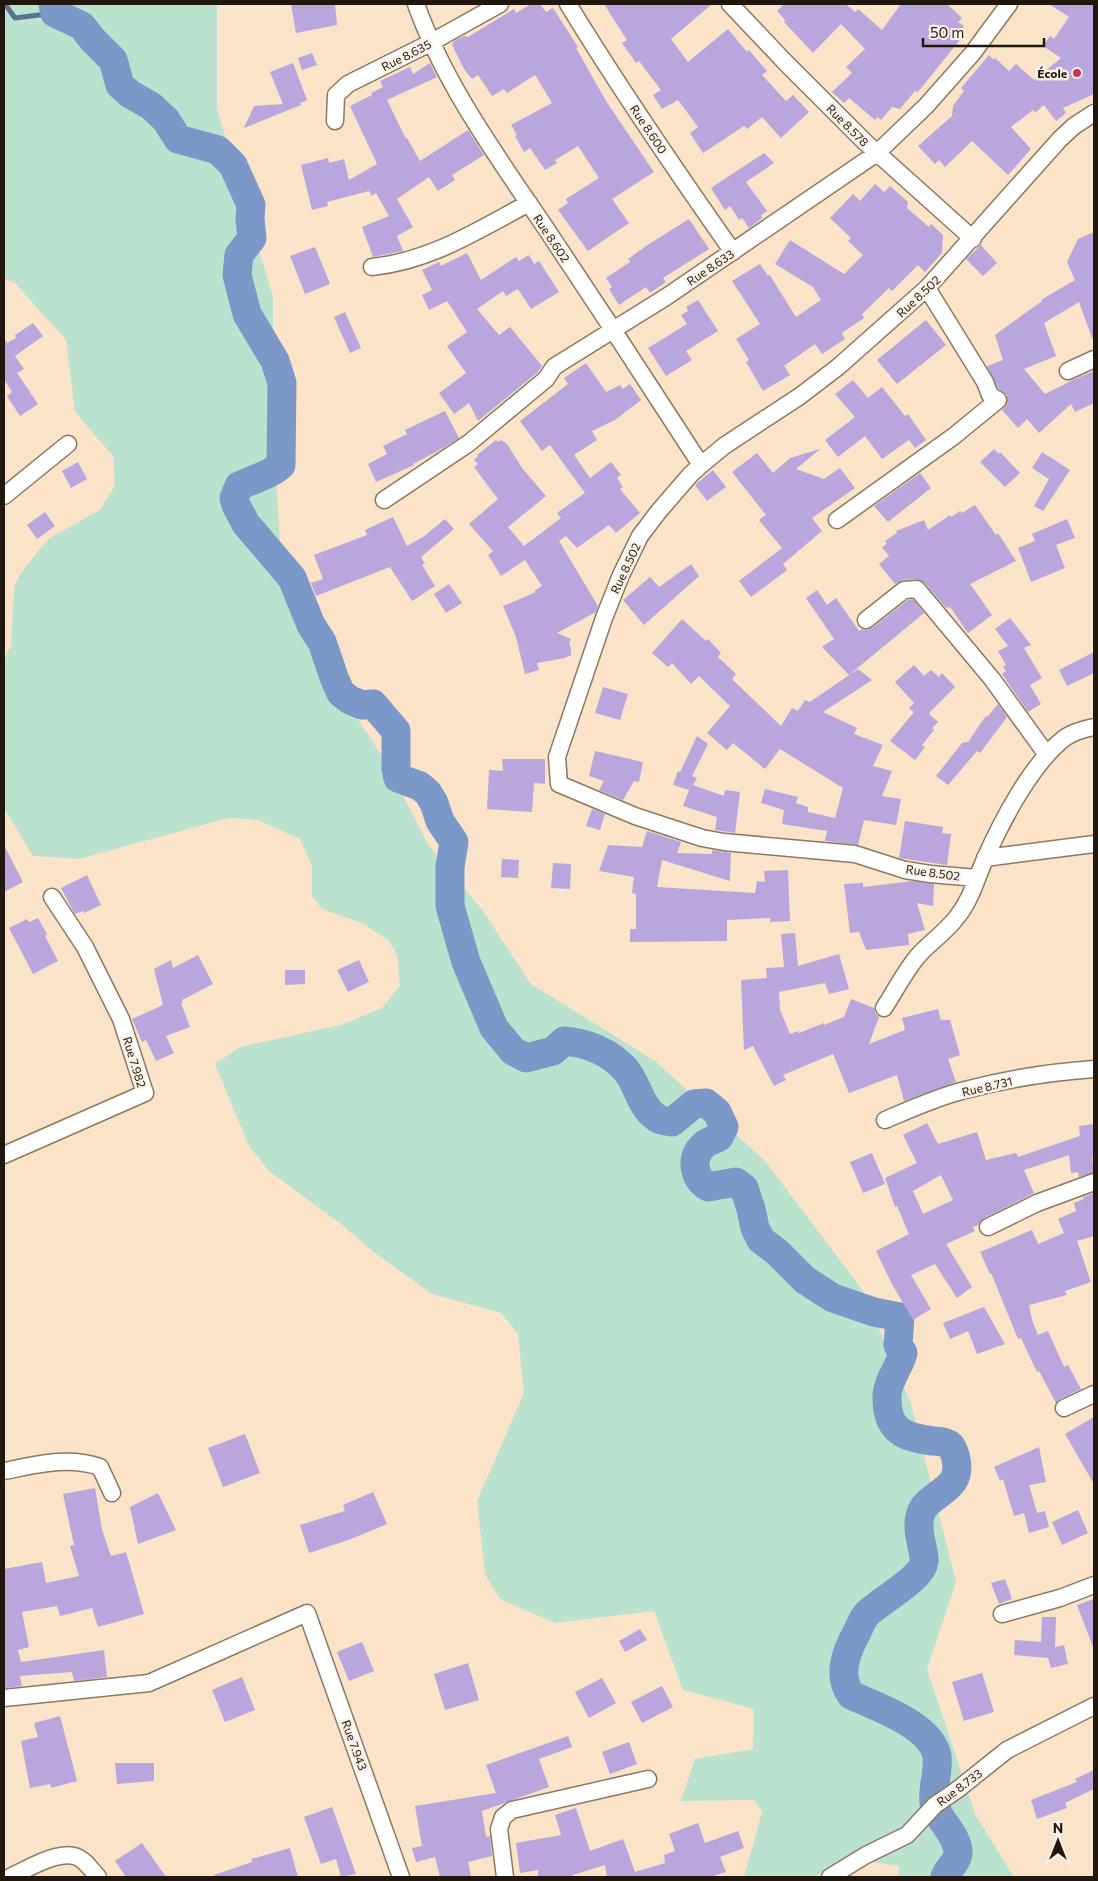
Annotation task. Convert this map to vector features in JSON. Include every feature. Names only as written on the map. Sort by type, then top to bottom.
[{"type":"street","name":"Rue 8.602","points":[[416,4],[430,43],[445,72],[490,144],[701,465]]},
{"type":"street","name":"Rue 8.635","points":[[334,121],[336,95],[348,84],[430,43],[500,4]]},
{"type":"street","name":"Rue 8.600","points":[[568,4],[602,59],[733,252]]},
{"type":"street","name":"Rue 8.578","points":[[730,4],[785,62],[877,153],[973,238]]},
{"type":"street","name":"Rue 8.633","points":[[384,500],[469,443],[546,379],[560,362],[614,330],[733,252],[877,153],[926,106],[972,54],[1001,7]]},
{"type":"street","name":"Rue 8.502","points":[[977,878],[905,870],[878,860],[846,853],[724,842],[702,838],[635,816],[559,784],[557,757],[604,618],[621,575],[640,536],[678,487],[724,446],[800,396],[838,367],[927,288],[1060,139],[1074,126],[1094,113]]},
{"type":"street","points":[[372,267],[397,264],[427,255],[462,239],[529,203]]},
{"type":"street","points":[[837,520],[954,436],[998,400],[990,395],[985,382],[927,288]]},
{"type":"street","points":[[1068,371],[1094,359]]},
{"type":"street","points":[[4,496],[68,444]]},
{"type":"street","points":[[866,620],[904,590],[917,589],[992,679],[1047,755]]},
{"type":"street","points":[[884,1008],[907,970],[918,956],[958,917],[967,902],[985,858],[1015,802],[1047,755],[1066,737],[1081,729],[1094,727]]},
{"type":"street","points":[[985,858],[1094,844]]},
{"type":"street","name":"Rue 7.982","points":[[4,1154],[145,1093],[121,1019],[85,946],[52,897]]},
{"type":"street","name":"Rue 8.731","points":[[885,1120],[964,1090],[1059,1071],[1094,1069]]},
{"type":"street","points":[[988,1227],[1066,1190],[1094,1182]]},
{"type":"street","points":[[1064,1408],[1094,1394]]},
{"type":"street","points":[[4,1471],[69,1460],[88,1462],[100,1467],[112,1493]]},
{"type":"street","points":[[1002,1614],[1060,1598],[1094,1585]]},
{"type":"street","name":"Rue 7.943","points":[[4,1698],[149,1683],[306,1613],[396,1876]]},
{"type":"street","name":"Rue 8.733","points":[[830,1877],[866,1855],[907,1835],[935,1805],[1007,1750],[1094,1706]]},
{"type":"street","points":[[505,1877],[499,1829],[503,1817],[512,1810],[648,1779]]},
{"type":"street","points":[[10,1877],[62,1855],[72,1855],[82,1859],[98,1877]]},
{"type":"green space","points":[[4,4],[217,4],[217,109],[273,297],[273,430],[280,543],[312,649],[382,756],[429,846],[483,911],[531,984],[655,1061],[765,1161],[863,1291],[911,1404],[956,1582],[927,1669],[976,1816],[1014,1877],[898,1877],[899,1866],[845,1858],[814,1877],[744,1877],[762,1812],[754,1800],[681,1801],[695,1759],[753,1749],[754,1709],[683,1690],[654,1611],[555,1623],[500,1599],[485,1574],[477,1501],[524,1393],[518,1334],[501,1313],[432,1294],[375,1253],[341,1224],[269,1171],[249,1146],[215,1064],[240,1047],[341,1025],[382,1008],[400,986],[397,955],[389,941],[364,924],[322,909],[312,896],[312,866],[300,839],[258,820],[228,818],[79,859],[33,856],[4,808],[4,660],[11,645],[14,587],[20,574],[48,539],[100,510],[115,485],[113,456],[75,412],[66,340],[15,283],[4,278]]},
{"type":"building","points":[[291,4],[335,4],[337,25],[296,33]]},
{"type":"building","points":[[531,4],[540,4],[546,12],[553,8],[578,47],[576,48],[606,101],[654,172],[612,199],[629,223],[588,251],[558,210],[568,203],[566,199],[599,178],[578,146],[555,160],[557,163],[545,170],[530,148],[524,152],[511,125],[552,103],[535,75],[507,93],[504,89],[492,96],[478,75],[472,79],[464,69],[452,45],[454,41],[464,36],[468,37],[514,9],[516,13]]},
{"type":"building","points":[[604,4],[712,4],[671,39],[688,62],[728,29],[747,52],[749,50],[767,71],[762,75],[786,101],[793,95],[809,112],[781,138],[762,117],[747,129],[744,126],[703,153],[690,133],[698,127],[678,100],[662,109],[653,95],[661,90],[639,61],[636,63],[622,43],[627,40]]},
{"type":"building","points":[[784,4],[846,4],[855,12],[858,9],[882,30],[901,4],[947,4],[962,18],[958,22],[964,26],[958,33],[963,36],[918,92],[915,91],[900,109],[892,107],[881,120],[878,117],[875,120],[849,98],[844,103],[832,92],[852,73],[846,67],[865,49],[841,24],[813,53],[784,22],[785,20],[777,11]]},
{"type":"building","points":[[1049,4],[1094,4],[1094,94],[1063,108],[1066,113],[1056,121],[1044,105],[1035,113],[1033,110],[1011,127],[1031,149],[1008,175],[972,141],[945,167],[939,160],[935,164],[918,146],[952,116],[953,106],[964,91],[961,88],[989,55],[1009,71],[1016,64],[1034,80],[1061,58],[1043,46],[1050,36],[1054,39],[1069,17]]},
{"type":"building","points":[[312,53],[317,65],[302,70],[298,58]]},
{"type":"building","points":[[293,63],[307,100],[300,103],[301,105],[244,128],[254,106],[283,104],[270,72]]},
{"type":"building","points":[[430,63],[437,77],[387,100],[406,139],[420,161],[468,130],[484,155],[452,175],[455,180],[438,191],[429,177],[397,199],[413,227],[397,236],[403,251],[373,257],[362,227],[389,216],[376,193],[372,196],[369,191],[327,202],[328,206],[312,210],[301,165],[328,158],[329,163],[344,159],[349,180],[377,164],[350,106],[383,87],[380,81],[410,67],[413,74]]},
{"type":"building","points":[[764,153],[774,163],[746,182],[767,211],[761,215],[762,218],[749,228],[742,218],[739,220],[730,206],[725,210],[711,188]]},
{"type":"building","points":[[875,184],[884,192],[890,186],[908,202],[907,208],[929,227],[931,224],[943,235],[942,253],[925,272],[918,265],[892,291],[889,288],[862,314],[864,318],[842,333],[845,339],[822,354],[815,344],[784,366],[790,375],[763,391],[746,362],[749,360],[736,339],[760,324],[732,281],[760,264],[768,276],[769,274],[796,317],[821,300],[813,287],[775,264],[790,240],[844,274],[863,255],[848,241],[851,238],[830,218],[853,194],[860,201]]},
{"type":"building","points":[[689,219],[709,249],[663,278],[666,282],[650,293],[646,287],[619,305],[609,289],[612,287],[606,278],[630,262],[628,259],[646,246]]},
{"type":"building","points":[[1094,232],[1094,338],[1092,338],[1079,302],[1044,323],[1056,356],[1024,369],[1045,394],[1094,371],[1094,403],[1075,412],[1071,404],[1039,433],[1027,419],[1018,428],[1002,410],[1007,404],[1007,395],[998,388],[987,366],[1003,360],[995,335],[1041,300],[1075,280],[1067,262],[1078,239]]},
{"type":"building","points":[[981,245],[997,263],[983,276],[966,259]]},
{"type":"building","points":[[315,247],[330,284],[305,294],[290,256]]},
{"type":"building","points":[[467,253],[481,280],[516,257],[519,261],[529,255],[534,264],[539,261],[559,292],[531,309],[518,289],[506,296],[503,291],[477,309],[499,335],[510,327],[542,366],[538,372],[478,421],[469,403],[454,414],[439,393],[466,373],[447,346],[467,332],[447,301],[429,310],[422,295],[432,290],[422,270],[439,262],[441,266]]},
{"type":"building","points":[[698,300],[718,331],[686,351],[692,360],[666,376],[648,348],[687,324],[681,315],[688,311],[686,307]]},
{"type":"building","points":[[345,312],[361,348],[350,353],[334,317]]},
{"type":"building","points":[[926,320],[946,345],[897,384],[877,360]]},
{"type":"building","points":[[33,323],[43,336],[15,356],[24,369],[17,373],[38,404],[20,416],[7,396],[12,392],[4,382],[4,338],[7,343],[16,338],[15,335]]},
{"type":"building","points":[[586,363],[606,392],[620,385],[623,389],[630,384],[641,400],[615,420],[592,431],[597,440],[574,455],[590,478],[611,462],[621,475],[617,478],[623,487],[620,489],[640,513],[616,533],[609,525],[577,548],[566,536],[559,541],[598,606],[596,612],[557,633],[571,639],[569,643],[571,655],[565,658],[537,663],[539,670],[525,674],[516,637],[503,606],[536,592],[534,591],[542,586],[525,560],[501,576],[488,555],[493,551],[469,524],[498,499],[474,467],[478,464],[474,460],[477,455],[496,440],[498,442],[501,440],[507,444],[522,468],[546,496],[508,527],[524,546],[561,518],[557,513],[585,493],[550,445],[542,451],[520,421],[568,384],[564,378]]},
{"type":"building","points":[[853,380],[868,398],[882,387],[905,416],[908,414],[926,440],[915,448],[909,440],[882,459],[865,436],[838,457],[825,440],[855,417],[835,394]]},
{"type":"building","points":[[445,411],[459,438],[414,465],[376,482],[368,464],[387,454],[383,446],[407,434],[405,430]]},
{"type":"building","points":[[820,449],[796,469],[824,479],[840,468],[855,488],[812,518],[822,531],[783,564],[787,570],[751,597],[739,581],[782,548],[759,520],[766,515],[732,472],[757,453],[773,473],[790,458]]},
{"type":"building","points":[[994,449],[999,454],[1000,452],[1020,473],[1005,487],[980,462]]},
{"type":"building","points":[[1042,452],[1070,470],[1043,511],[1034,506],[1049,479],[1032,468]]},
{"type":"building","points":[[78,462],[87,479],[71,488],[62,471]]},
{"type":"building","points":[[713,470],[726,487],[707,501],[695,485]]},
{"type":"building","points":[[920,473],[931,488],[888,522],[874,506]]},
{"type":"building","points":[[975,505],[996,535],[998,533],[1016,561],[970,584],[992,615],[968,633],[950,607],[946,608],[924,582],[916,579],[903,580],[895,584],[879,564],[889,556],[882,547],[887,544],[885,541],[897,533],[896,531],[924,520],[928,530],[950,515],[951,517],[960,511],[962,513]]},
{"type":"building","points":[[45,512],[55,526],[37,539],[27,525]]},
{"type":"building","points":[[393,517],[407,546],[423,537],[445,519],[454,529],[421,557],[425,564],[422,565],[435,586],[412,601],[390,567],[316,596],[311,583],[323,579],[314,555],[367,535],[365,530]]},
{"type":"building","points":[[1067,519],[1075,538],[1056,545],[1065,568],[1031,582],[1018,548],[1035,541],[1032,534]]},
{"type":"building","points":[[691,564],[699,576],[644,625],[623,600],[650,577],[659,587]]},
{"type":"building","points":[[449,584],[462,603],[446,613],[434,594]]},
{"type":"building","points":[[817,590],[827,605],[836,598],[859,631],[872,628],[908,600],[913,599],[924,613],[849,675],[822,647],[834,639],[806,598]]},
{"type":"building","points":[[1010,618],[1031,645],[1024,648],[1042,678],[1030,685],[1041,704],[1028,712],[1002,674],[1006,671],[1003,666],[1006,665],[998,651],[1008,646],[995,629]]},
{"type":"building","points":[[682,619],[706,641],[708,639],[721,653],[718,657],[736,674],[732,679],[781,726],[792,708],[798,711],[805,700],[810,702],[858,669],[872,680],[823,712],[857,728],[854,734],[883,745],[873,766],[892,771],[882,796],[901,799],[896,825],[864,820],[858,845],[825,841],[827,831],[782,824],[784,810],[761,803],[765,789],[798,797],[796,803],[808,807],[808,812],[835,818],[843,788],[780,749],[765,769],[733,743],[727,750],[707,733],[730,706],[699,676],[691,684],[672,663],[668,667],[652,653]]},
{"type":"building","points":[[1094,652],[1094,673],[1067,686],[1059,670]]},
{"type":"building","points":[[914,665],[924,676],[931,670],[939,677],[942,673],[955,687],[930,712],[930,715],[938,722],[932,728],[934,730],[922,745],[925,747],[915,760],[890,741],[914,712],[909,708],[914,703],[895,682]]},
{"type":"building","points":[[603,687],[628,694],[620,720],[595,713]]},
{"type":"building","points":[[998,704],[1007,717],[980,753],[977,751],[948,785],[936,776],[962,743],[968,742],[985,717]]},
{"type":"building","points":[[697,736],[708,744],[692,776],[697,778],[693,785],[724,796],[725,790],[740,792],[735,833],[715,830],[717,817],[683,806],[689,790],[673,785],[678,771],[680,772]]},
{"type":"building","points":[[595,751],[643,762],[639,782],[634,781],[623,800],[599,790],[604,781],[589,776]]},
{"type":"building","points":[[502,759],[545,759],[545,784],[534,783],[532,812],[487,809],[489,770],[503,771]]},
{"type":"building","points":[[592,809],[605,814],[600,830],[586,826]]},
{"type":"building","points":[[905,821],[943,827],[942,833],[951,834],[947,865],[899,858]]},
{"type":"building","points":[[647,831],[681,842],[677,853],[712,854],[712,850],[731,853],[730,881],[662,860],[657,887],[755,893],[757,881],[765,882],[764,871],[788,870],[790,921],[770,922],[770,918],[727,920],[727,941],[630,942],[630,929],[636,929],[636,894],[632,893],[634,877],[599,871],[608,845],[642,847]]},
{"type":"building","points":[[4,845],[23,882],[4,892]]},
{"type":"building","points":[[502,859],[519,860],[518,878],[501,877]]},
{"type":"building","points":[[553,863],[571,864],[570,889],[551,888]]},
{"type":"building","points":[[87,875],[101,905],[84,913],[83,911],[75,914],[61,888]]},
{"type":"building","points":[[913,881],[934,884],[933,906],[917,903],[925,930],[908,934],[909,945],[866,950],[859,932],[850,933],[844,884],[863,883],[863,887]]},
{"type":"building","points":[[38,918],[58,961],[33,974],[9,928],[27,919],[29,922]]},
{"type":"building","points":[[795,933],[798,966],[839,954],[849,989],[829,994],[825,983],[779,992],[780,1010],[790,1034],[798,1031],[799,1033],[844,1017],[851,999],[874,1008],[875,1013],[879,1017],[869,1044],[905,1030],[902,1018],[938,1009],[941,1020],[950,1020],[960,1055],[948,1059],[956,1082],[904,1101],[897,1075],[849,1093],[833,1054],[783,1075],[786,1080],[774,1086],[753,1046],[744,1050],[741,980],[767,978],[766,968],[784,967],[781,934]]},
{"type":"building","points":[[198,955],[213,984],[182,1000],[183,1002],[181,1003],[190,1027],[166,1036],[174,1053],[156,1061],[146,1040],[142,1042],[132,1019],[163,1005],[154,969],[171,960],[173,968]]},
{"type":"building","points":[[359,960],[369,982],[348,992],[337,970]]},
{"type":"building","points":[[285,970],[305,970],[305,984],[285,985]]},
{"type":"building","points":[[927,1123],[938,1144],[977,1132],[986,1160],[1016,1153],[1018,1157],[1080,1136],[1079,1126],[1094,1124],[1094,1157],[1092,1157],[1094,1172],[1079,1177],[1078,1172],[1071,1173],[1069,1155],[1024,1170],[1034,1193],[984,1218],[978,1225],[973,1227],[975,1231],[946,1244],[972,1287],[957,1298],[935,1264],[911,1275],[931,1309],[913,1320],[876,1251],[909,1234],[897,1206],[895,1207],[885,1178],[917,1163],[903,1135]],"holes":[[[941,1175],[953,1200],[923,1214],[913,1191]]]},
{"type":"building","points":[[872,1153],[885,1184],[863,1193],[850,1162]]},
{"type":"building","points":[[1094,1193],[1094,1236],[1077,1241],[1091,1282],[1065,1291],[1067,1295],[1029,1305],[1038,1335],[1048,1331],[1064,1367],[1068,1365],[1081,1389],[1060,1399],[1056,1403],[1039,1371],[1037,1372],[1021,1338],[1018,1339],[991,1273],[980,1252],[1032,1230],[1038,1244],[1064,1233],[1058,1219],[1076,1211],[1074,1203]]},
{"type":"building","points":[[984,1307],[1005,1344],[977,1354],[968,1331],[950,1339],[943,1323]]},
{"type":"building","points":[[1094,1417],[1094,1484],[1065,1434]]},
{"type":"building","points":[[245,1434],[260,1473],[223,1487],[208,1448]]},
{"type":"building","points":[[1039,1447],[1046,1482],[1029,1485],[1037,1513],[1045,1511],[1049,1527],[1029,1533],[1024,1513],[1014,1516],[1003,1479],[1000,1481],[994,1467]]},
{"type":"building","points":[[95,1488],[102,1530],[111,1556],[126,1552],[144,1614],[98,1627],[92,1608],[60,1616],[57,1606],[22,1612],[29,1647],[18,1650],[21,1662],[104,1650],[107,1677],[74,1681],[72,1672],[20,1676],[22,1686],[4,1688],[4,1569],[42,1562],[46,1583],[79,1576],[70,1546],[74,1545],[63,1494]]},
{"type":"building","points":[[373,1492],[387,1524],[351,1539],[309,1553],[300,1525],[345,1511],[343,1505]]},
{"type":"building","points":[[158,1493],[176,1530],[138,1544],[130,1507]]},
{"type":"building","points":[[1078,1510],[1088,1533],[1062,1545],[1052,1522]]},
{"type":"building","points":[[1005,1579],[1012,1599],[999,1604],[991,1583]]},
{"type":"building","points":[[1094,1599],[1094,1647],[1093,1647],[1077,1605]]},
{"type":"building","points":[[1042,1617],[1056,1617],[1055,1647],[1064,1645],[1068,1664],[1051,1668],[1048,1658],[1014,1655],[1015,1640],[1041,1642]]},
{"type":"building","points":[[640,1629],[647,1640],[625,1652],[619,1641]]},
{"type":"building","points":[[362,1642],[374,1671],[349,1681],[337,1652]]},
{"type":"building","points":[[468,1663],[479,1700],[445,1710],[434,1674]]},
{"type":"building","points":[[982,1673],[994,1712],[964,1721],[952,1682]]},
{"type":"building","points":[[242,1677],[255,1710],[225,1722],[212,1690]]},
{"type":"building","points":[[602,1678],[616,1703],[589,1718],[575,1692]]},
{"type":"building","points":[[662,1686],[673,1707],[642,1723],[631,1702]]},
{"type":"building","points":[[60,1716],[77,1781],[51,1788],[50,1784],[30,1788],[21,1741],[38,1737],[34,1723]]},
{"type":"building","points":[[568,1736],[572,1747],[539,1759],[549,1787],[482,1811],[486,1837],[490,1836],[492,1856],[468,1862],[471,1876],[440,1877],[435,1857],[416,1862],[412,1848],[422,1846],[415,1806],[496,1793],[486,1765]]},
{"type":"building","points":[[629,1742],[637,1764],[610,1774],[602,1752]]},
{"type":"building","points":[[115,1763],[154,1763],[154,1781],[117,1784]]},
{"type":"building","points":[[1094,1770],[1094,1789],[1065,1803],[1067,1808],[1037,1819],[1031,1800],[1077,1782],[1075,1779]]},
{"type":"building","points":[[332,1807],[356,1874],[341,1877],[336,1859],[321,1864],[304,1817]]},
{"type":"building","points":[[576,1808],[590,1851],[623,1839],[635,1872],[665,1863],[664,1855],[675,1851],[669,1834],[698,1823],[705,1843],[738,1831],[744,1848],[720,1857],[726,1872],[710,1877],[607,1877],[605,1865],[573,1875],[573,1877],[538,1877],[538,1870],[520,1873],[516,1843],[561,1835],[555,1815]]},
{"type":"building","points":[[142,1843],[166,1877],[126,1877],[115,1861]]},
{"type":"building","points":[[290,1848],[298,1877],[214,1877],[214,1875],[252,1862],[251,1859]]},
{"type":"waterway","points":[[5,4],[15,18],[55,13]]},
{"type":"waterway","points":[[53,4],[55,13],[82,26],[113,60],[120,85],[130,94],[151,106],[166,120],[178,139],[218,150],[233,165],[251,205],[252,238],[239,255],[237,275],[247,314],[275,361],[282,383],[281,465],[267,474],[239,486],[234,498],[236,505],[246,524],[292,578],[311,625],[322,642],[341,693],[350,700],[362,705],[373,704],[396,731],[396,769],[398,778],[420,786],[428,793],[434,803],[440,821],[454,842],[450,867],[450,906],[466,962],[494,1028],[513,1051],[526,1058],[553,1051],[564,1041],[590,1046],[605,1053],[626,1070],[647,1108],[660,1120],[672,1122],[694,1104],[706,1103],[717,1112],[724,1127],[719,1137],[706,1144],[697,1155],[695,1161],[696,1172],[703,1183],[708,1187],[736,1182],[744,1188],[755,1228],[761,1240],[777,1252],[805,1280],[833,1298],[874,1312],[900,1317],[898,1345],[903,1353],[888,1390],[887,1407],[889,1416],[898,1430],[905,1434],[943,1442],[952,1447],[957,1469],[952,1483],[929,1501],[921,1512],[919,1529],[924,1559],[921,1569],[908,1583],[872,1609],[865,1617],[847,1655],[844,1680],[851,1695],[902,1718],[925,1735],[933,1745],[937,1756],[934,1802],[939,1815],[955,1840],[958,1854],[945,1877]]},
{"type":"place","name":"École","points":[[1077,73]]}]
